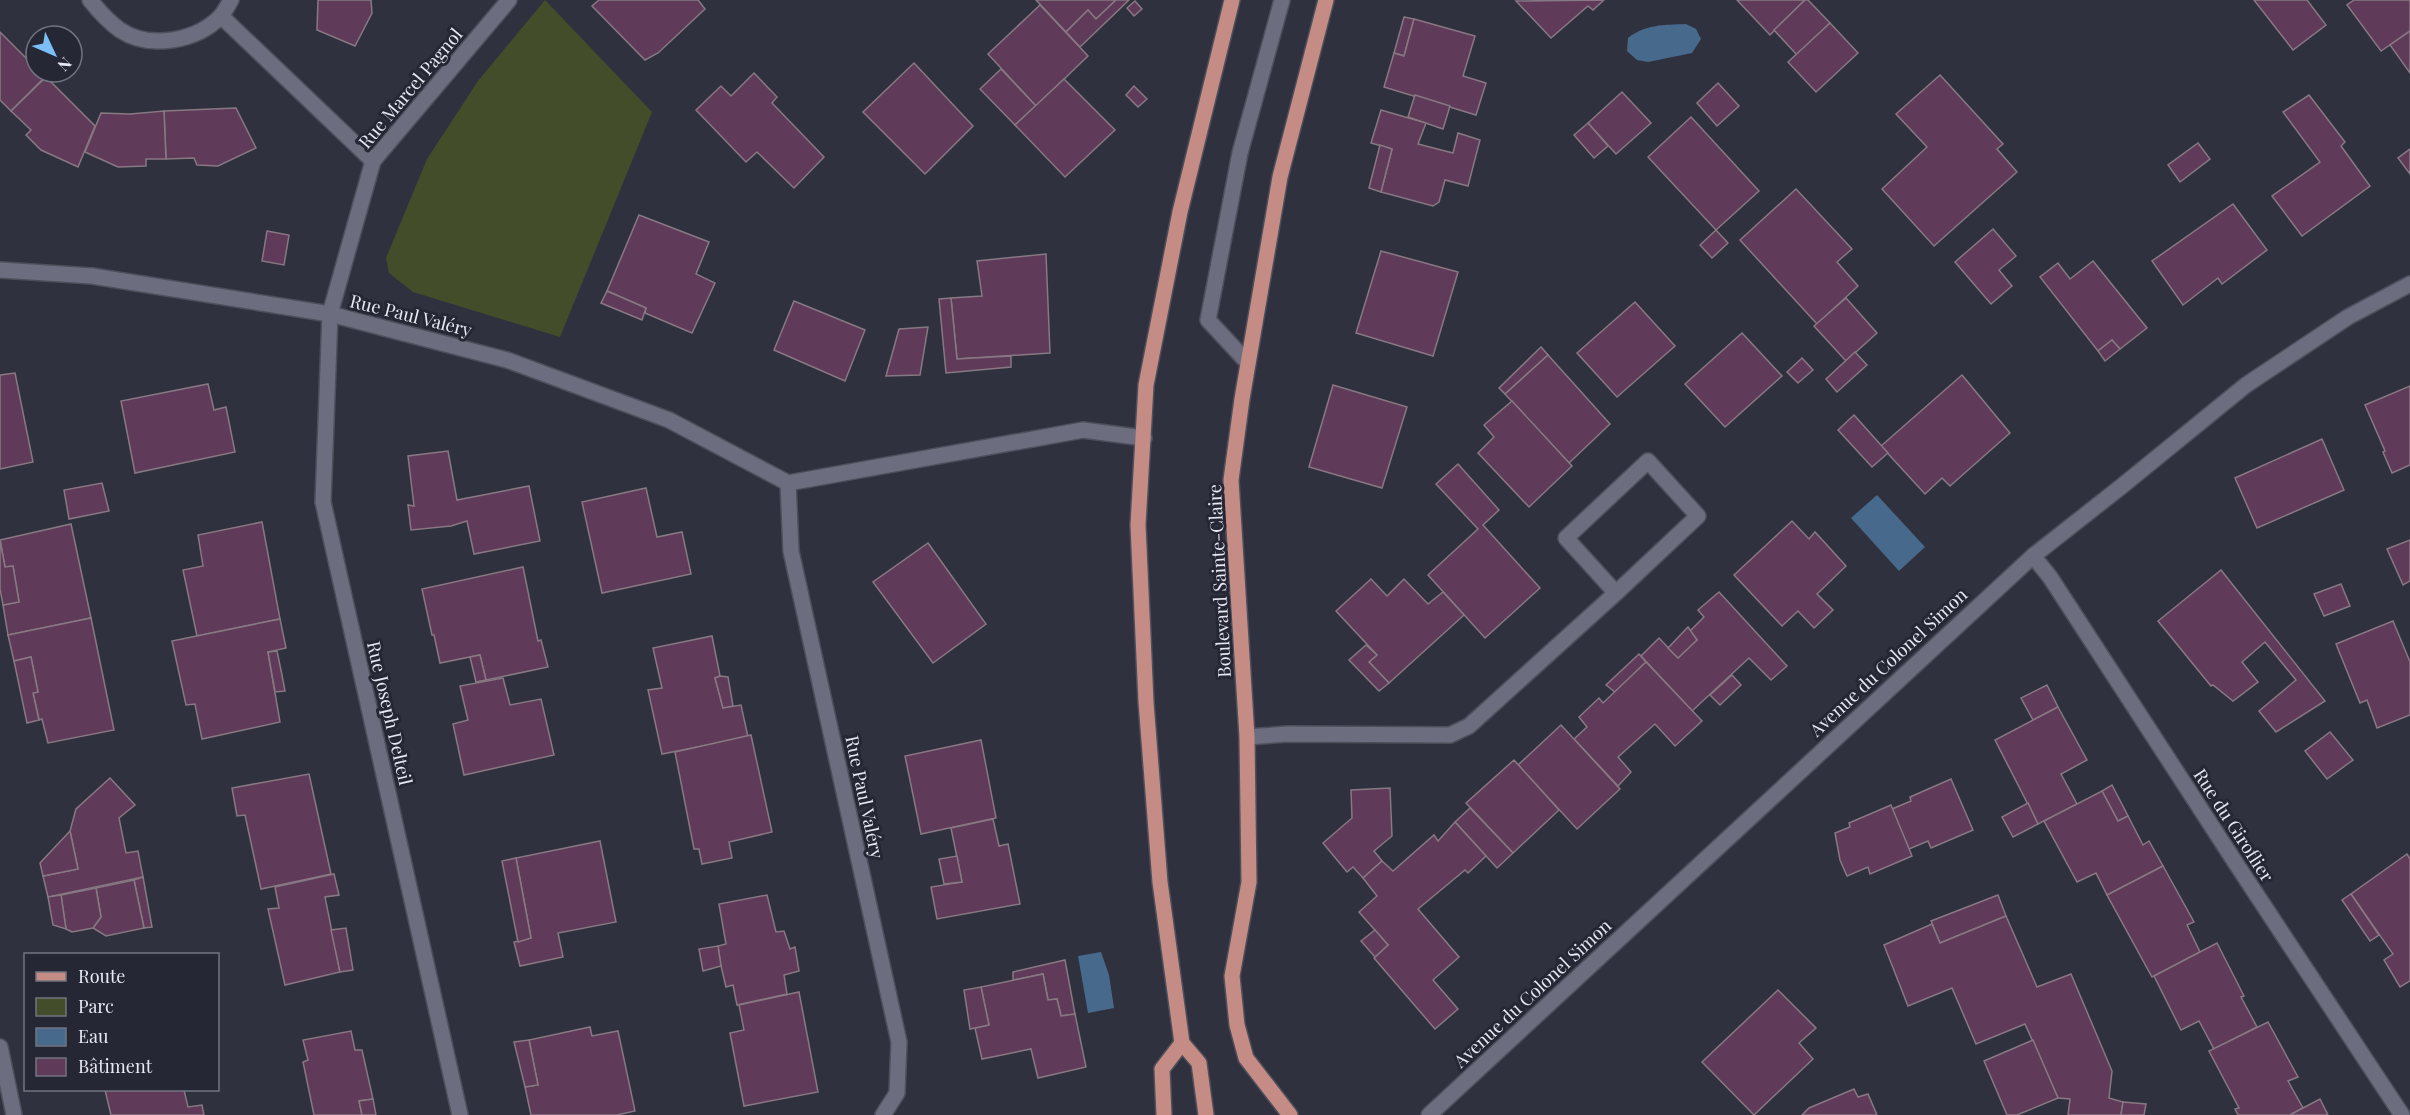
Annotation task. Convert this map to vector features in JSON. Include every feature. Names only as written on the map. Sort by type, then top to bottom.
[{"type":"main road","points":[[1206,1115],[1199,1063],[1182,1043],[1160,882],[1146,702],[1138,525],[1146,385],[1176,235],[1232,0]]},
{"type":"main road","name":"Boulevard Sainte-Claire","points":[[1290,1115],[1246,1058],[1237,1025],[1232,976],[1249,882],[1248,736],[1231,480],[1248,363],[1280,177],[1326,0]]},
{"type":"main road","points":[[1164,1115],[1162,1069],[1182,1043]]},
{"type":"street","points":[[90,0],[121,30],[145,40],[174,40],[198,33],[221,16],[231,0]]},
{"type":"street","name":"Rue Marcel Pagnol","points":[[330,314],[373,161],[509,0]]},
{"type":"street","points":[[1248,363],[1208,320],[1240,153],[1282,0]]},
{"type":"street","points":[[221,16],[373,161]]},
{"type":"street","name":"Rue Paul Valéry","points":[[0,270],[92,276],[330,314],[523,366],[669,420],[788,483],[791,551],[899,1042],[897,1093],[883,1115]]},
{"type":"street","name":"Avenue du Colonel Simon","points":[[1429,1115],[2033,556],[2246,385],[2348,317],[2410,284]]},
{"type":"street","name":"Rue Joseph Delteil","points":[[330,314],[323,502],[459,1115]]},
{"type":"street","points":[[788,483],[1083,430],[1144,438]]},
{"type":"street","points":[[1248,736],[1288,734],[1450,735],[1469,726],[1616,593],[1698,516],[1648,461],[1566,538],[1616,593]]},
{"type":"street","name":"Rue du Giroflier","points":[[2033,556],[2050,577],[2402,1115]]},
{"type":"street","points":[[0,1047],[14,1115]]},
{"type":"green space","points":[[545,0],[652,112],[560,337],[413,292],[389,273],[386,258],[427,159],[478,81]]},
{"type":"water","points":[[1686,24],[1696,29],[1701,39],[1692,53],[1648,62],[1637,60],[1627,51],[1628,38],[1635,33],[1655,26]]},
{"type":"water","points":[[1877,495],[1925,547],[1899,571],[1851,518]]},
{"type":"water","points":[[1101,952],[1109,975],[1114,1008],[1088,1013],[1078,956]]},
{"type":"building","points":[[318,0],[371,0],[372,13],[355,46],[317,30]]},
{"type":"building","points":[[599,0],[698,0],[705,9],[658,53],[645,60],[592,6]]},
{"type":"building","points":[[1036,0],[1116,0],[1096,19],[1088,10],[1066,32]]},
{"type":"building","points":[[1116,0],[1129,0],[1080,47],[1066,32],[1088,10],[1096,19]]},
{"type":"building","points":[[1604,0],[1593,10],[1588,6],[1551,38],[1516,1]]},
{"type":"building","points":[[1737,0],[1805,0],[1770,35]]},
{"type":"building","points":[[1805,0],[1808,0],[1830,23],[1797,55],[1774,30]]},
{"type":"building","points":[[2254,0],[2307,0],[2326,25],[2293,50]]},
{"type":"building","points":[[2354,0],[2410,0],[2410,31],[2381,51],[2347,5]]},
{"type":"building","points":[[1135,1],[1142,9],[1134,16],[1127,8]]},
{"type":"building","points":[[1040,5],[1088,56],[1036,106],[988,54]]},
{"type":"building","points":[[1404,17],[1414,19],[1404,56],[1394,53]]},
{"type":"building","points":[[1414,19],[1475,36],[1463,76],[1486,83],[1476,115],[1384,87],[1394,53],[1404,56]]},
{"type":"building","points":[[1830,23],[1858,53],[1816,92],[1788,62]]},
{"type":"building","points":[[2410,31],[2410,73],[2390,45]]},
{"type":"building","points":[[0,32],[24,56],[24,84],[38,84],[11,111],[0,100]]},
{"type":"building","points":[[914,63],[973,126],[925,174],[863,112]]},
{"type":"building","points":[[1001,69],[1036,106],[1015,125],[980,89]]},
{"type":"building","points":[[754,73],[777,97],[772,103],[824,157],[794,188],[757,152],[746,162],[696,110],[721,86],[731,96]]},
{"type":"building","points":[[1940,75],[2003,144],[1997,149],[2017,172],[1934,246],[1882,189],[1927,147],[1896,114]]},
{"type":"building","points":[[1064,79],[1115,130],[1065,177],[1015,125]]},
{"type":"building","points":[[1718,83],[1739,106],[1717,126],[1697,103]]},
{"type":"building","points":[[39,84],[53,84],[95,126],[78,167],[41,150],[26,135],[31,130],[11,111]]},
{"type":"building","points":[[1134,86],[1147,99],[1138,107],[1126,95]]},
{"type":"building","points":[[1622,92],[1651,123],[1616,154],[1588,123]]},
{"type":"building","points":[[1415,95],[1450,106],[1443,129],[1408,117]]},
{"type":"building","points":[[2309,95],[2345,142],[2341,146],[2370,186],[2302,236],[2272,196],[2320,162],[2283,112]]},
{"type":"building","points":[[236,108],[256,148],[218,166],[197,165],[194,158],[166,159],[164,111]]},
{"type":"building","points":[[1381,110],[1426,123],[1418,144],[1453,153],[1458,133],[1480,140],[1468,186],[1445,180],[1439,202],[1433,206],[1381,192],[1392,149],[1371,143]]},
{"type":"building","points":[[164,111],[166,159],[146,159],[146,166],[118,167],[85,152],[101,113],[130,114]]},
{"type":"building","points":[[1691,117],[1759,191],[1716,230],[1648,157]]},
{"type":"building","points":[[1588,123],[1608,146],[1594,158],[1574,135]]},
{"type":"building","points":[[2198,143],[2210,159],[2180,182],[2168,165]]},
{"type":"building","points":[[1380,145],[1392,149],[1381,192],[1369,188]]},
{"type":"building","points":[[2410,149],[2410,174],[2398,158]]},
{"type":"building","points":[[1796,189],[1852,249],[1837,262],[1858,286],[1817,324],[1740,240]]},
{"type":"building","points":[[2233,204],[2267,250],[2222,284],[2218,278],[2183,305],[2152,261]]},
{"type":"building","points":[[639,215],[709,242],[696,274],[715,283],[692,333],[645,313],[646,308],[607,291]]},
{"type":"building","points":[[1993,229],[2016,256],[1999,270],[2012,286],[1991,304],[1955,262]]},
{"type":"building","points":[[1716,230],[1728,243],[1712,258],[1700,245]]},
{"type":"building","points":[[267,231],[289,235],[284,265],[262,261]]},
{"type":"building","points":[[1381,251],[1458,272],[1433,356],[1356,333]]},
{"type":"building","points":[[1046,254],[1050,353],[957,359],[951,298],[982,296],[977,261]]},
{"type":"building","points":[[2093,261],[2147,328],[2120,349],[2112,340],[2098,351],[2040,277],[2058,263],[2070,279]]},
{"type":"building","points":[[607,291],[646,308],[642,320],[601,303]]},
{"type":"building","points":[[951,298],[957,359],[1011,356],[1011,367],[946,373],[939,299]]},
{"type":"building","points":[[1846,298],[1877,333],[1846,361],[1814,326]]},
{"type":"building","points":[[794,301],[865,330],[845,381],[774,350]]},
{"type":"building","points":[[1635,302],[1675,346],[1617,397],[1577,353]]},
{"type":"building","points":[[928,327],[920,375],[886,376],[899,329]]},
{"type":"building","points":[[1742,333],[1782,376],[1725,427],[1685,384]]},
{"type":"building","points":[[2112,340],[2120,349],[2105,361],[2098,351]]},
{"type":"building","points":[[1541,347],[1548,355],[1505,394],[1499,388]]},
{"type":"building","points":[[1855,352],[1867,365],[1837,392],[1826,379]]},
{"type":"building","points":[[1548,355],[1610,424],[1569,463],[1505,394]]},
{"type":"building","points":[[1802,358],[1813,370],[1798,383],[1787,372]]},
{"type":"building","points":[[15,373],[33,462],[0,469],[0,375]]},
{"type":"building","points":[[1962,375],[2010,433],[1950,486],[1942,478],[1925,494],[1881,446]]},
{"type":"building","points":[[208,384],[214,410],[226,407],[235,452],[135,473],[121,401]]},
{"type":"building","points":[[1333,385],[1407,407],[1382,488],[1309,467]]},
{"type":"building","points":[[2410,386],[2410,465],[2392,473],[2365,405]]},
{"type":"building","points":[[1512,401],[1572,466],[1529,507],[1478,453],[1494,437],[1484,425]]},
{"type":"building","points":[[1854,415],[1888,453],[1872,467],[1838,430]]},
{"type":"building","points":[[2322,439],[2344,490],[2257,528],[2235,478]]},
{"type":"building","points":[[448,451],[457,500],[529,486],[540,541],[474,554],[467,521],[451,526],[411,530],[408,505],[414,506],[408,456]]},
{"type":"building","points":[[1458,464],[1499,510],[1483,525],[1540,588],[1485,638],[1428,575],[1478,529],[1436,484]]},
{"type":"building","points":[[102,483],[109,511],[69,519],[64,490]]},
{"type":"building","points":[[646,488],[657,537],[682,532],[691,574],[602,593],[582,502]]},
{"type":"building","points":[[1792,521],[1809,539],[1815,532],[1846,566],[1817,594],[1833,610],[1814,628],[1798,611],[1782,626],[1734,575]]},
{"type":"building","points":[[262,522],[280,619],[197,636],[183,570],[203,566],[198,535]]},
{"type":"building","points":[[71,524],[91,618],[8,635],[3,605],[19,602],[13,566],[5,567],[0,540]]},
{"type":"building","points":[[0,540],[5,567],[13,566],[19,602],[3,605],[0,589]]},
{"type":"building","points":[[2410,540],[2410,581],[2403,585],[2387,549]]},
{"type":"building","points":[[928,543],[986,624],[933,663],[873,582]]},
{"type":"building","points":[[523,567],[538,641],[541,640],[548,667],[486,680],[480,655],[440,663],[422,589]]},
{"type":"building","points":[[2221,570],[2325,701],[2276,732],[2259,711],[2296,680],[2265,642],[2242,662],[2258,682],[2233,701],[2213,685],[2211,686],[2158,621]]},
{"type":"building","points":[[1371,579],[1387,596],[1404,579],[1428,604],[1443,592],[1464,615],[1389,683],[1369,662],[1377,655],[1336,611]]},
{"type":"building","points":[[2341,584],[2350,606],[2324,616],[2314,594]]},
{"type":"building","points":[[1719,592],[1787,666],[1771,680],[1749,658],[1692,711],[1641,656],[1659,638],[1678,658],[1697,640],[1690,631],[1704,617],[1698,610]]},
{"type":"building","points":[[91,618],[114,730],[48,743],[42,719],[39,720],[33,693],[38,692],[31,657],[14,661],[8,635]]},
{"type":"building","points":[[280,619],[286,648],[268,652],[280,722],[202,739],[195,704],[186,705],[172,641]]},
{"type":"building","points":[[2393,621],[2410,662],[2410,715],[2377,728],[2367,700],[2360,703],[2336,644]]},
{"type":"building","points":[[1688,627],[1697,640],[1678,658],[1668,648]]},
{"type":"building","points":[[712,636],[720,676],[715,678],[723,708],[741,705],[748,737],[662,754],[648,690],[662,688],[653,648]]},
{"type":"building","points":[[1366,645],[1377,655],[1369,662],[1389,683],[1379,691],[1349,660]]},
{"type":"building","points":[[277,651],[285,691],[275,692],[268,652]]},
{"type":"building","points":[[1639,654],[1646,662],[1615,692],[1606,685]]},
{"type":"building","points":[[480,655],[486,680],[476,682],[470,657]]},
{"type":"building","points":[[31,657],[38,692],[33,693],[39,720],[27,723],[14,661]]},
{"type":"building","points":[[1646,662],[1702,721],[1675,746],[1655,724],[1618,757],[1631,772],[1618,786],[1574,739],[1587,727],[1579,717],[1599,698],[1603,703]]},
{"type":"building","points":[[1732,675],[1741,685],[1720,705],[1710,695]]},
{"type":"building","points":[[728,677],[733,706],[723,708],[715,678]]},
{"type":"building","points":[[503,678],[510,705],[541,699],[554,755],[464,775],[453,724],[468,720],[460,686]]},
{"type":"building","points":[[2047,685],[2058,707],[2033,720],[2021,698]]},
{"type":"building","points":[[2058,707],[2087,760],[2061,774],[2077,804],[2038,824],[1995,740]]},
{"type":"building","points":[[1561,725],[1620,789],[1577,829],[1518,765]]},
{"type":"building","points":[[2330,732],[2353,760],[2327,779],[2305,751]]},
{"type":"building","points":[[751,735],[772,832],[729,842],[732,858],[702,864],[699,849],[694,849],[675,752]]},
{"type":"building","points":[[981,740],[996,818],[921,834],[905,756]]},
{"type":"building","points":[[1514,760],[1559,810],[1513,853],[1466,803]]},
{"type":"building","points":[[309,774],[331,874],[261,889],[245,815],[237,816],[232,788]]},
{"type":"building","points":[[110,778],[135,805],[119,818],[126,853],[138,851],[143,877],[48,897],[43,876],[78,869],[70,831],[76,809]]},
{"type":"building","points":[[1951,779],[1973,830],[1931,848],[1928,841],[1909,849],[1892,809],[1911,801],[1910,797]]},
{"type":"building","points":[[2112,785],[2128,816],[2118,821],[2102,791]]},
{"type":"building","points":[[1390,788],[1392,836],[1374,851],[1382,861],[1363,878],[1353,867],[1347,872],[1323,843],[1352,818],[1351,790]]},
{"type":"building","points":[[2102,791],[2118,821],[2128,816],[2143,845],[2149,841],[2163,866],[2107,895],[2096,873],[2077,882],[2044,821]]},
{"type":"building","points":[[2028,803],[2038,824],[2013,837],[2002,817]]},
{"type":"building","points":[[1891,805],[1912,856],[1870,874],[1868,867],[1847,876],[1840,860],[1835,833],[1850,827],[1849,823]]},
{"type":"building","points":[[1470,808],[1513,853],[1497,868],[1455,822]]},
{"type":"building","points":[[993,819],[999,846],[1008,844],[1020,904],[937,919],[931,887],[962,882],[951,828]]},
{"type":"building","points":[[1455,822],[1486,856],[1468,873],[1465,870],[1418,909],[1459,957],[1433,980],[1458,1009],[1435,1029],[1374,958],[1388,945],[1359,912],[1377,896],[1363,878],[1382,861],[1393,871],[1434,835],[1438,841]]},
{"type":"building","points":[[70,831],[78,869],[43,876],[40,863]]},
{"type":"building","points":[[600,841],[616,922],[558,933],[563,957],[520,966],[514,942],[531,938],[516,858]]},
{"type":"building","points":[[2407,854],[2410,859],[2410,981],[2400,987],[2384,960],[2393,954],[2351,894]]},
{"type":"building","points":[[957,856],[962,882],[944,884],[939,859]]},
{"type":"building","points":[[516,858],[531,938],[518,942],[502,861]]},
{"type":"building","points":[[2163,866],[2194,922],[2187,925],[2200,952],[2152,977],[2107,895]]},
{"type":"building","points":[[334,874],[339,895],[325,897],[340,972],[285,985],[268,909],[279,908],[275,887]]},
{"type":"building","points":[[143,877],[152,927],[144,928],[134,880]]},
{"type":"building","points":[[134,880],[144,928],[106,936],[93,928],[101,917],[96,888]]},
{"type":"building","points":[[96,888],[101,917],[93,928],[72,932],[66,929],[61,895]]},
{"type":"building","points":[[2351,894],[2379,935],[2370,941],[2342,900]]},
{"type":"building","points":[[61,895],[66,929],[53,925],[48,897]]},
{"type":"building","points":[[767,895],[776,932],[784,931],[790,949],[795,947],[799,971],[784,975],[787,994],[737,1005],[733,985],[726,987],[721,966],[718,946],[726,944],[719,904]]},
{"type":"building","points":[[1998,895],[2006,916],[1940,943],[1931,921]]},
{"type":"building","points":[[2006,916],[2037,987],[2071,974],[2112,1071],[2109,1098],[2123,1102],[2121,1115],[2068,1115],[2070,1099],[2058,1098],[2025,1024],[1976,1044],[1952,988],[1908,1006],[1884,945],[1932,924],[1940,943]]},
{"type":"building","points":[[346,928],[353,970],[340,972],[331,930]]},
{"type":"building","points":[[1375,930],[1388,945],[1375,957],[1361,941]]},
{"type":"building","points":[[2217,943],[2257,1027],[2214,1049],[2199,1021],[2181,1030],[2154,976]]},
{"type":"building","points":[[718,946],[721,966],[703,971],[699,949]]},
{"type":"building","points":[[1065,960],[1075,1014],[1061,1016],[1057,999],[1048,1000],[1043,974],[1013,980],[1013,972]]},
{"type":"building","points":[[1043,974],[1048,1000],[1057,999],[1061,1016],[1075,1014],[1086,1067],[1038,1078],[1031,1049],[982,1059],[975,1028],[989,1025],[981,987]]},
{"type":"building","points":[[981,987],[989,1025],[970,1029],[964,990]]},
{"type":"building","points":[[1778,990],[1816,1028],[1799,1043],[1813,1059],[1754,1115],[1702,1062]]},
{"type":"building","points":[[799,992],[818,1092],[744,1106],[730,1033],[744,1030],[739,1005]]},
{"type":"building","points":[[2268,1022],[2298,1077],[2288,1081],[2303,1108],[2290,1115],[2238,1115],[2235,1109],[2239,1108],[2209,1051]]},
{"type":"building","points":[[590,1027],[592,1036],[618,1031],[635,1111],[617,1115],[531,1115],[525,1087],[538,1085],[529,1040]]},
{"type":"building","points":[[351,1031],[355,1050],[362,1050],[373,1099],[359,1101],[362,1115],[314,1115],[303,1062],[308,1060],[303,1040]]},
{"type":"building","points":[[529,1040],[538,1085],[525,1087],[514,1042]]},
{"type":"building","points":[[2033,1040],[2058,1098],[2017,1115],[2007,1115],[1984,1061]]},
{"type":"building","points":[[1854,1089],[1858,1097],[1868,1094],[1877,1115],[1802,1115],[1809,1108]]},
{"type":"building","points":[[105,1091],[184,1091],[188,1107],[202,1105],[204,1115],[111,1115]]},
{"type":"building","points":[[373,1099],[376,1115],[362,1115],[359,1101]]},
{"type":"building","points":[[2320,1099],[2328,1115],[2290,1115],[2303,1108]]},
{"type":"building","points":[[2123,1102],[2146,1104],[2144,1115],[2121,1115]]}]
